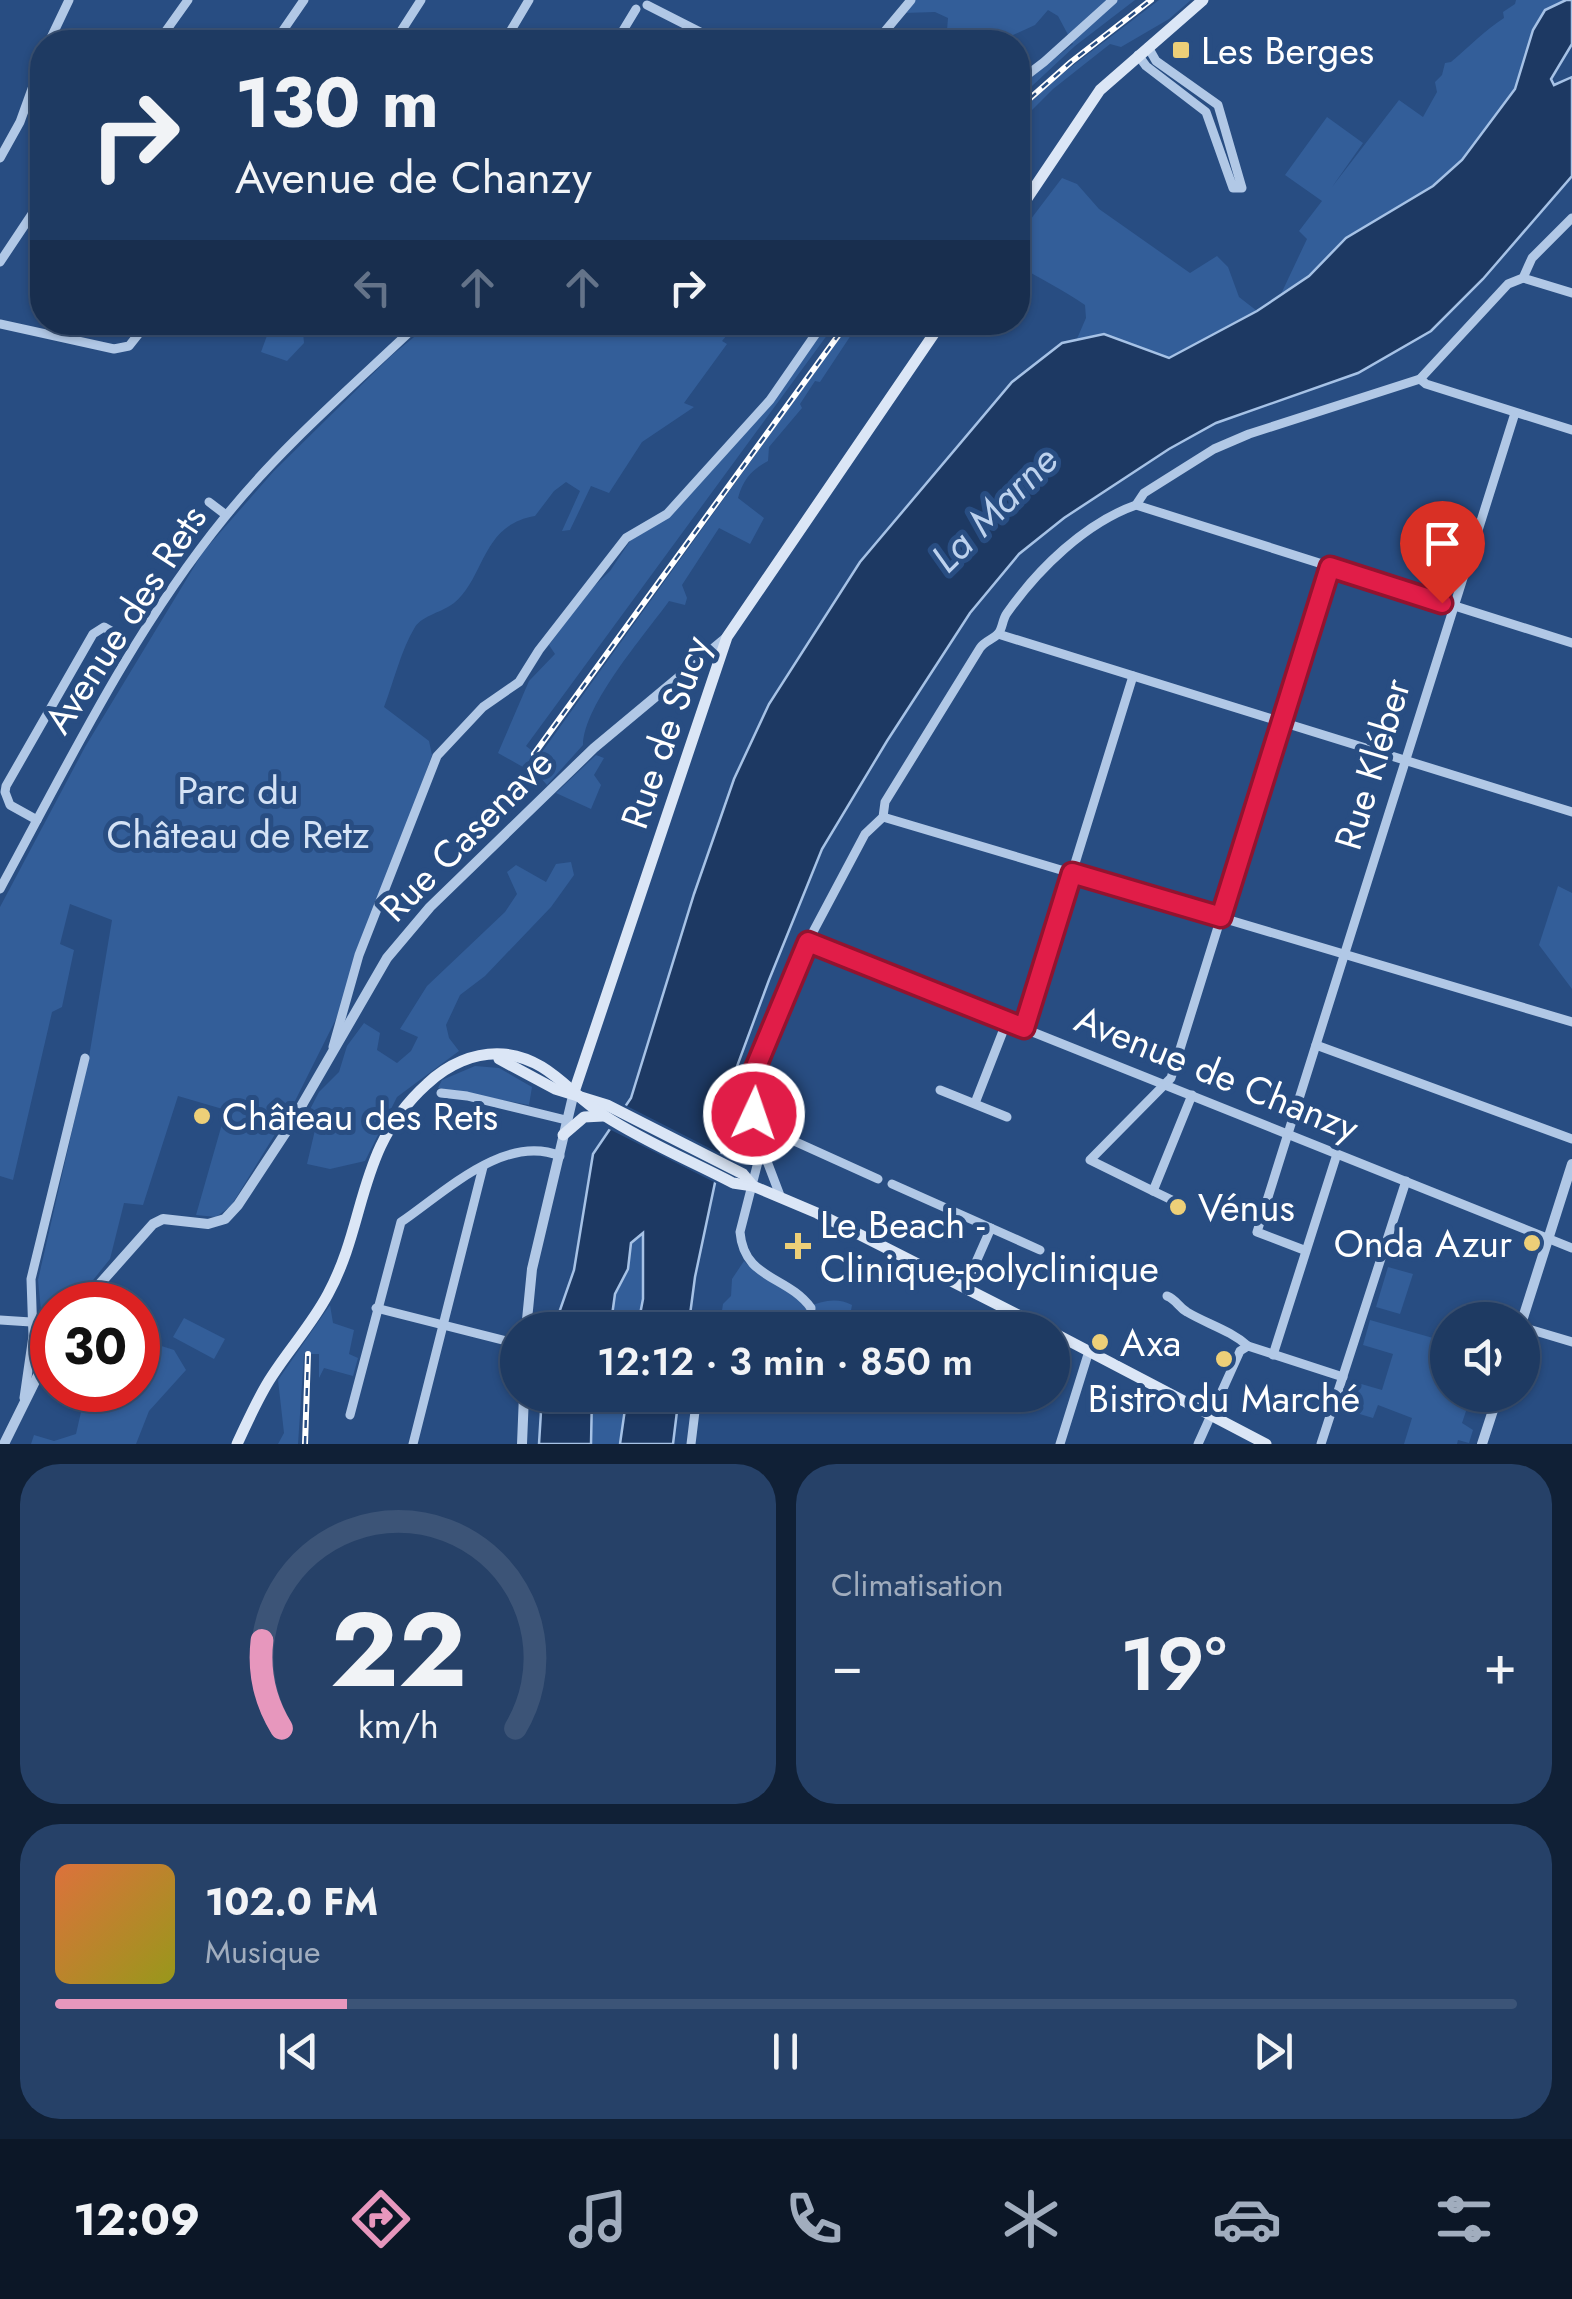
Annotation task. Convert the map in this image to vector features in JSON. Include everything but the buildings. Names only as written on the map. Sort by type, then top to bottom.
[{"type":"main road","points":[[1030,194],[1100,90],[1203,0]]},
{"type":"main road","name":"Rue de Sucy","points":[[574,1092],[727,638],[933,335]]},
{"type":"main road","points":[[237,1444],[272,1376],[329,1292],[376,1155],[392,1121],[442,1070],[464,1059],[501,1054],[534,1064],[559,1076],[574,1092],[605,1110],[727,1174],[738,1185],[753,1186],[781,1198],[1013,1312]]},
{"type":"main road","points":[[563,1135],[584,1117],[605,1110]]},
{"type":"main road","points":[[1070,1341],[1266,1444]]},
{"type":"street","points":[[55,30],[70,0]]},
{"type":"street","points":[[167,30],[188,0]]},
{"type":"street","points":[[283,30],[304,0]]},
{"type":"street","points":[[402,30],[421,0]]},
{"type":"street","points":[[511,30],[528,0]]},
{"type":"street","points":[[886,30],[911,0]]},
{"type":"street","points":[[1030,73],[1112,0]]},
{"type":"street","points":[[621,30],[633,4],[648,2],[697,30]]},
{"type":"street","points":[[1143,51],[1218,104],[1242,188],[1233,188],[1206,112],[1146,66],[1143,51]]},
{"type":"street","points":[[0,158],[30,94]]},
{"type":"street","points":[[0,262],[30,216]]},
{"type":"street","points":[[1524,278],[1532,258],[1572,218]]},
{"type":"street","points":[[1136,505],[1144,492],[1214,449],[1420,379],[1508,284],[1524,278],[1572,293]]},
{"type":"street","points":[[0,324],[30,331]]},
{"type":"street","points":[[50,335],[114,349],[129,346],[138,335]]},
{"type":"street","name":"Avenue des Rets","points":[[0,889],[130,654],[173,586],[226,515],[280,456],[406,335]]},
{"type":"street","points":[[334,1051],[332,1045],[359,955],[437,756],[482,707],[524,677],[556,628],[626,538],[667,514],[770,400],[815,335]]},
{"type":"street","points":[[1420,379],[1572,430]]},
{"type":"street","name":"Rue Kléber","points":[[1304,1250],[1257,1232],[1515,413]]},
{"type":"street","points":[[210,502],[226,515]]},
{"type":"street","points":[[781,1198],[762,1148],[752,1089],[755,1069],[808,942],[865,834],[882,816],[885,802],[980,648],[998,634],[1003,618],[1048,565],[1087,531],[1119,509],[1136,505],[1572,642]]},
{"type":"street","points":[[1178,1203],[1090,1160],[1171,1078],[1330,567]]},
{"type":"street","points":[[36,820],[10,806],[6,786],[93,634],[104,627],[118,635]]},
{"type":"street","points":[[998,634],[1572,812]]},
{"type":"street","name":"Rue Casenave","points":[[102,1282],[153,1224],[172,1219],[208,1224],[225,1218],[238,1205],[288,1129],[387,958],[430,907],[594,748],[727,638]]},
{"type":"street","points":[[1024,1028],[1133,676]]},
{"type":"street","points":[[882,816],[1572,1022]]},
{"type":"street","name":"Avenue de Chanzy","points":[[808,942],[1572,1248]]},
{"type":"street","points":[[975,1103],[1007,1021]]},
{"type":"street","points":[[1316,1045],[1572,1139]]},
{"type":"street","points":[[30,1282],[85,1058]]},
{"type":"street","points":[[940,1090],[1008,1117]]},
{"type":"street","points":[[528,1312],[532,1269],[574,1092]]},
{"type":"street","points":[[441,1094],[467,1096],[566,1120]]},
{"type":"street","points":[[1152,1191],[1192,1095]]},
{"type":"street","points":[[757,1129],[774,1132],[878,1179]]},
{"type":"street","points":[[762,1148],[740,1232],[745,1257],[758,1270],[800,1294],[811,1312]]},
{"type":"street","points":[[350,1416],[401,1222],[499,1156],[523,1149],[543,1149],[560,1156]]},
{"type":"street","points":[[1273,1354],[1337,1154]]},
{"type":"street","points":[[1529,1302],[1572,1164]]},
{"type":"street","points":[[414,1444],[483,1167]]},
{"type":"street","points":[[1322,1444],[1406,1181]]},
{"type":"street","points":[[892,1184],[1040,1250]]},
{"type":"street","points":[[965,1287],[991,1228]]},
{"type":"street","points":[[1167,1296],[1181,1309],[1238,1337],[1248,1346],[1342,1377]]},
{"type":"street","points":[[376,1308],[500,1339]]},
{"type":"street","points":[[0,1320],[30,1322]]},
{"type":"street","points":[[1540,1330],[1572,1342]]},
{"type":"street","points":[[1198,1444],[1240,1351],[1248,1346]]},
{"type":"street","points":[[1060,1444],[1089,1351]]},
{"type":"street","points":[[22,1410],[30,1356]]},
{"type":"street","points":[[4,1444],[30,1393]]},
{"type":"street","points":[[522,1444],[523,1412]]},
{"type":"street","points":[[691,1444],[695,1412]]},
{"type":"street","points":[[1482,1444],[1492,1412]]},
{"type":"green space","points":[[915,0],[1135,0],[1075,46],[1030,88],[1030,78],[1073,44],[1058,16],[1048,10],[1035,25],[1024,30],[947,30],[948,18],[935,12],[903,13]]},
{"type":"green space","points":[[1159,0],[1191,0],[1169,19],[1121,47],[1110,44],[1030,112],[1030,103]]},
{"type":"green space","points":[[1516,0],[1566,0],[1545,10],[1533,30],[1515,89],[1462,160],[1433,186],[1346,238],[1309,276],[1281,294],[1307,239],[1299,231],[1322,201],[1285,175],[1327,117],[1363,143],[1332,187],[1399,100],[1423,117],[1437,92],[1435,82],[1445,63],[1504,18],[1503,12]]},
{"type":"green space","points":[[1062,178],[1077,184],[1099,209],[1190,273],[1217,256],[1228,267],[1239,297],[1257,311],[1169,358],[1104,334],[1076,341],[1086,318],[1085,305],[1030,272],[1030,220]]},
{"type":"green space","points":[[267,335],[303,335],[304,343],[287,361],[261,352]]},
{"type":"green space","name":"Parc du Château de Retz","points":[[416,335],[727,335],[722,341],[727,344],[684,403],[694,407],[642,442],[609,493],[591,486],[570,530],[562,531],[580,491],[566,482],[535,516],[504,530],[454,603],[415,627],[384,707],[429,741],[432,755],[341,1009],[293,1105],[231,1206],[216,1217],[196,1215],[226,1110],[178,1096],[143,1205],[124,1203],[110,1259],[92,1282],[38,1282],[89,1057],[112,920],[70,904],[60,944],[74,950],[62,1007],[52,1012],[13,1180],[0,1176],[0,907],[85,747],[203,552],[274,471]]},
{"type":"green space","points":[[819,335],[827,335],[526,746],[535,753],[542,752],[841,335],[851,335],[820,382],[815,381],[800,404],[802,408],[769,447],[768,461],[752,472],[742,486],[738,498],[764,518],[750,544],[719,528],[682,585],[687,598],[685,605],[669,601],[631,651],[593,710],[583,745],[547,785],[539,776],[498,753],[529,681],[555,654],[549,645],[589,591],[610,571],[630,541],[671,514],[766,410]]},
{"type":"green space","points":[[596,755],[604,758],[594,775],[601,785],[591,809],[556,793]]},
{"type":"green space","points":[[571,862],[574,875],[551,907],[485,976],[460,995],[446,1025],[449,1038],[459,1051],[397,1097],[365,1161],[330,1169],[307,1164],[315,1130],[302,1125],[319,1092],[339,1072],[347,1046],[364,1023],[380,1033],[377,1050],[397,1063],[411,1051],[418,1037],[400,1029],[427,986],[505,912],[517,894],[507,872],[516,865],[546,882],[556,864]]},
{"type":"green space","points":[[1558,886],[1572,893],[1572,989],[1539,945]]},
{"type":"green space","points":[[475,1066],[499,1068],[532,1087],[529,1105],[438,1088],[442,1080]]},
{"type":"green space","points":[[643,1232],[640,1312],[612,1312],[615,1294],[628,1269],[631,1243]]},
{"type":"green space","points":[[744,1261],[793,1293],[807,1307],[841,1301],[852,1305],[851,1312],[722,1312],[731,1296],[732,1279]]},
{"type":"green space","points":[[1388,1267],[1413,1274],[1400,1314],[1376,1307]]},
{"type":"green space","points":[[330,1305],[333,1323],[354,1330],[349,1354],[358,1358],[353,1376],[324,1368],[319,1378],[319,1354],[304,1354],[298,1444],[278,1444],[284,1433],[278,1380]]},
{"type":"green space","points":[[184,1318],[225,1339],[214,1359],[173,1337]]},
{"type":"green space","points":[[1370,1320],[1430,1337],[1430,1412],[1466,1412],[1462,1423],[1473,1430],[1469,1443],[1458,1440],[1457,1444],[1404,1444],[1412,1418],[1378,1405],[1373,1418],[1343,1409],[1351,1381],[1382,1390],[1393,1354],[1363,1345]]},
{"type":"green space","points":[[160,1346],[174,1350],[186,1370],[160,1399]]},
{"type":"green space","points":[[81,1412],[149,1412],[136,1444],[31,1444],[34,1435],[54,1441],[76,1434]]},
{"type":"green space","points":[[592,1412],[625,1412],[620,1444],[591,1444]]},
{"type":"water","name":"La Marne","points":[[1572,0],[1572,44],[1551,79],[1554,85],[1572,77],[1572,176],[1483,279],[1431,331],[1358,373],[1216,423],[1064,518],[1019,554],[970,613],[822,849],[729,1088],[723,1145],[690,1312],[640,1312],[643,1233],[631,1243],[628,1269],[615,1294],[612,1312],[559,1312],[574,1270],[593,1154],[631,1098],[734,779],[769,704],[860,562],[1012,382],[1062,343],[1104,334],[1169,358],[1257,311],[1309,276],[1346,238],[1433,186],[1462,160],[1515,89],[1533,30],[1545,10]]},
{"type":"water","points":[[541,1412],[592,1412],[591,1444],[539,1444]]},
{"type":"water","points":[[625,1412],[677,1412],[673,1444],[620,1444]]},
{"type":"pier","points":[[621,1103],[725,1156],[718,1184],[605,1127]]},
{"type":"railway","points":[[1030,98],[1151,0]]},
{"type":"railway","points":[[534,754],[839,335]]},
{"type":"railway","points":[[305,1444],[308,1354]]},
{"type":"place","name":"Les Berges","points":[[1181,50]]},
{"type":"place","name":"Château des Rets","points":[[202,1116]]},
{"type":"place","name":"Vénus","points":[[1178,1207]]},
{"type":"place","name":"Onda Azur","points":[[1532,1243]]},
{"type":"place","name":"Le Beach - Clinique-polyclinique","points":[[798,1246]]},
{"type":"place","name":"Axa","points":[[1100,1342]]},
{"type":"place","name":"Bistro du Marché","points":[[1224,1359]]},
{"type":"route","points":[[754,1114],[755,1069],[808,942],[1024,1028],[1072,873],[1221,917],[1330,567],[1442,603]]}]
